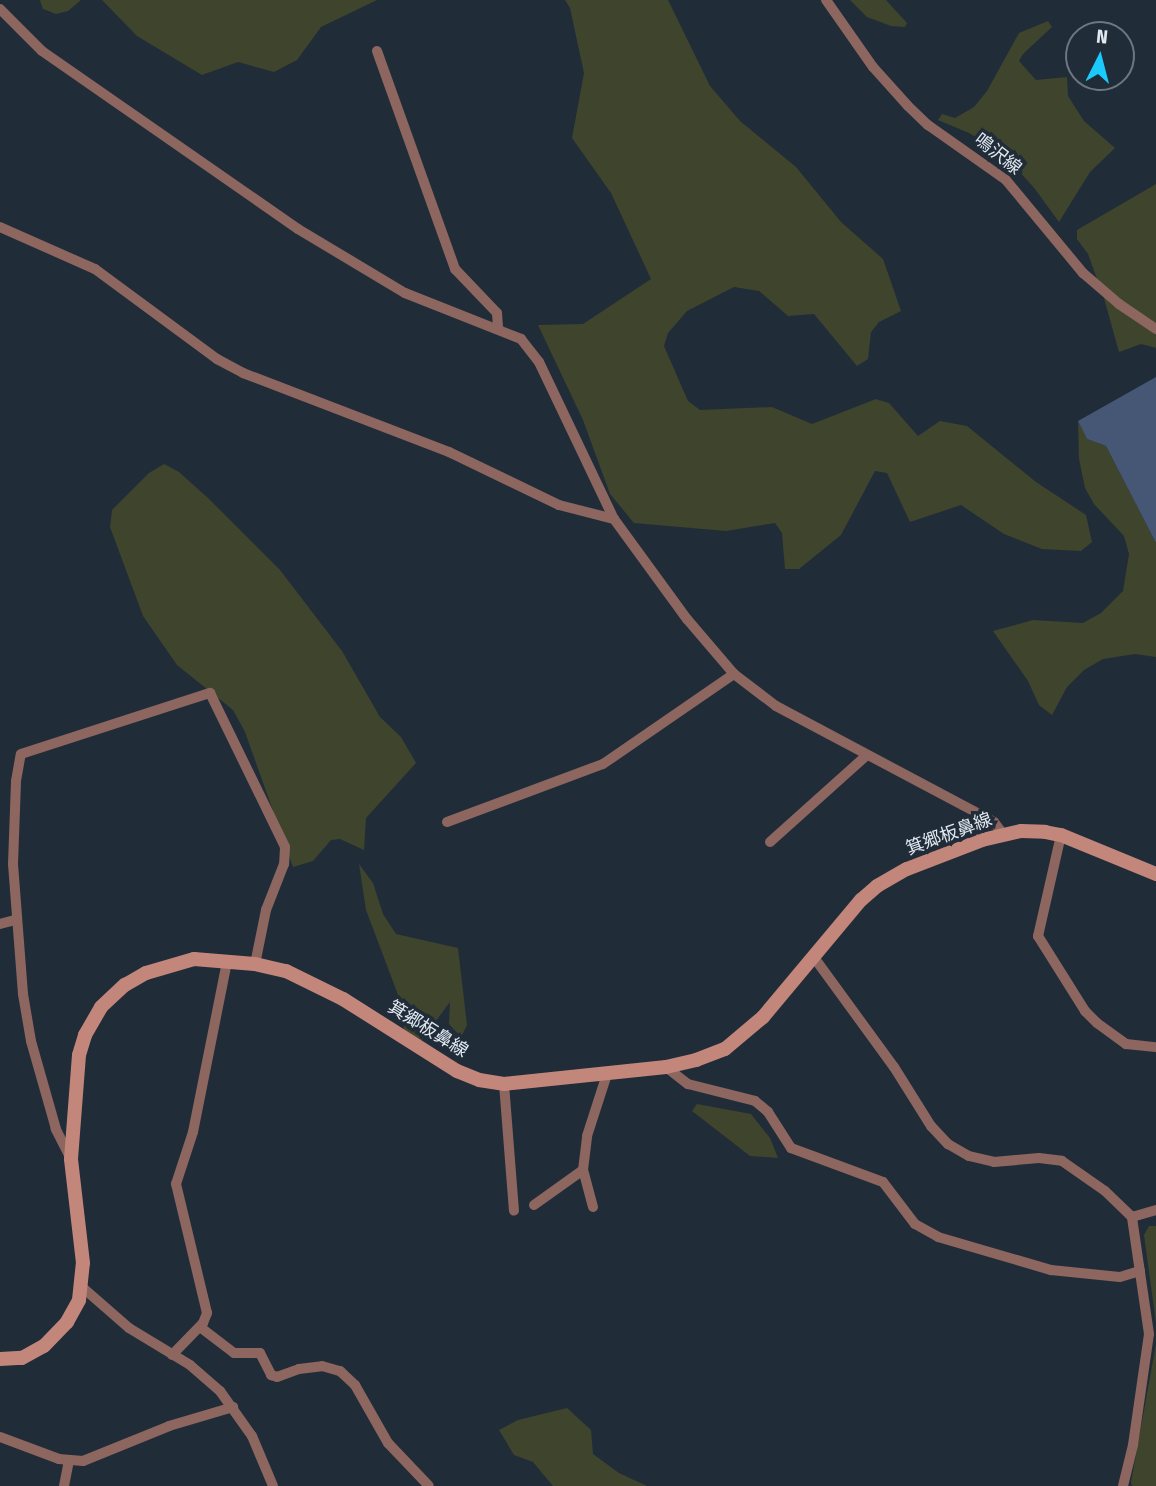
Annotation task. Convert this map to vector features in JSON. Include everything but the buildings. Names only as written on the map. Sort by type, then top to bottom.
[{"type":"main road","name":"箕郷板鼻線","points":[[0,1359],[22,1358],[44,1346],[67,1322],[79,1300],[83,1263],[71,1159],[79,1055],[85,1035],[101,1007],[134,979],[160,968],[194,959],[255,964],[286,971],[328,990],[457,1071],[479,1080],[504,1084],[666,1067],[711,1055],[740,1038],[771,1008],[861,900],[886,880],[918,864],[1003,834],[1030,831],[1061,835],[1156,874]]},
{"type":"street","name":"鳴沢線","points":[[826,0],[891,89],[928,125],[1006,180],[1083,273],[1119,304],[1156,329]]},
{"type":"street","points":[[0,9],[42,51],[298,229],[405,293],[521,339],[532,350],[614,519],[687,619],[734,674],[776,706],[994,822],[1003,834]]},
{"type":"street","points":[[377,51],[455,269],[497,313],[498,328]]},
{"type":"street","points":[[0,227],[95,269],[217,359],[243,373],[449,452],[559,505],[614,519]]},
{"type":"street","points":[[447,822],[603,764],[734,674]]},
{"type":"street","points":[[71,1159],[56,1129],[31,1041],[15,920],[15,808],[21,754],[211,693],[285,847],[284,864],[266,910],[255,964]]},
{"type":"street","points":[[770,842],[867,755]]},
{"type":"street","points":[[1061,835],[1038,936],[1085,1011],[1097,1023],[1125,1044],[1156,1047]]},
{"type":"street","points":[[0,924],[15,920]]},
{"type":"street","points":[[813,956],[894,1067],[930,1126],[948,1144],[969,1156],[994,1162],[1040,1158],[1062,1161],[1105,1191],[1132,1217],[1149,1334],[1133,1445],[1123,1486]]},
{"type":"street","points":[[172,1355],[200,1327],[207,1313],[176,1184],[194,1132],[227,962]]},
{"type":"street","points":[[666,1067],[695,1086],[755,1101],[768,1112],[790,1148],[883,1182],[915,1224],[938,1237],[1051,1270],[1109,1277],[1140,1271]]},
{"type":"street","points":[[593,1207],[583,1170],[587,1136],[607,1074]]},
{"type":"street","points":[[504,1084],[514,1211]]},
{"type":"street","points":[[534,1205],[583,1170]]},
{"type":"street","points":[[1132,1217],[1156,1210]]},
{"type":"street","points":[[82,1287],[129,1328],[190,1365],[220,1391],[252,1436],[273,1486]]},
{"type":"street","points":[[200,1327],[234,1353],[260,1353],[271,1375],[276,1377],[299,1369],[322,1366],[340,1371],[355,1385],[388,1443],[429,1486]]},
{"type":"street","points":[[0,1437],[69,1461],[94,1458],[169,1426],[233,1407]]},
{"type":"street","points":[[64,1486],[69,1461]]},
{"type":"green space","points":[[40,0],[81,0],[68,11],[56,14],[43,9]]},
{"type":"green space","points":[[102,0],[377,0],[321,27],[297,60],[274,72],[238,62],[202,75],[137,36]]},
{"type":"green space","points":[[565,0],[668,0],[710,86],[740,121],[796,167],[841,222],[883,259],[901,311],[879,322],[871,332],[868,359],[857,366],[814,314],[788,316],[759,291],[734,287],[687,311],[668,333],[664,346],[688,401],[700,410],[772,407],[812,424],[876,399],[889,403],[918,436],[940,421],[967,426],[1036,482],[1086,515],[1092,542],[1081,551],[1042,549],[1004,534],[961,505],[910,522],[887,473],[875,471],[841,535],[799,569],[785,569],[782,533],[775,523],[726,531],[634,523],[610,494],[583,420],[538,325],[583,324],[651,279],[611,193],[572,138],[584,73],[570,8]]},
{"type":"green space","points":[[850,0],[886,0],[907,23],[905,27],[891,26],[867,17]]},
{"type":"green space","points":[[1048,21],[1052,27],[1019,61],[1036,80],[1065,77],[1065,91],[1068,91],[1068,96],[1084,121],[1115,148],[1090,172],[1059,222],[1035,189],[1003,153],[969,133],[938,120],[942,114],[955,118],[974,107],[987,91],[1019,33]]},
{"type":"green space","points":[[1156,184],[1156,348],[1141,344],[1119,352],[1104,298],[1088,254],[1077,239],[1077,230]]},
{"type":"green space","points":[[1078,421],[1087,439],[1106,446],[1156,543],[1156,657],[1135,654],[1103,659],[1084,670],[1067,687],[1052,715],[1039,705],[1028,681],[993,631],[1033,620],[1083,623],[1101,613],[1123,591],[1129,554],[1124,536],[1094,504],[1085,488],[1079,459]]},
{"type":"green space","points":[[164,464],[179,472],[208,498],[280,570],[342,651],[380,717],[401,737],[416,763],[366,818],[364,850],[340,839],[331,840],[313,861],[293,867],[245,732],[233,710],[177,665],[143,616],[110,527],[112,510],[149,473]]},
{"type":"green space","points":[[359,864],[373,883],[383,914],[396,934],[458,948],[467,1025],[461,1037],[449,1024],[450,1002],[421,1041],[405,1035],[397,992],[366,910]]},
{"type":"green space","points":[[697,1104],[751,1114],[770,1138],[778,1158],[750,1156],[692,1111]]},
{"type":"green space","points":[[1149,1226],[1156,1226],[1156,1323],[1144,1235]]},
{"type":"green space","points":[[1156,1344],[1156,1486],[1132,1486],[1131,1482]]},
{"type":"green space","points":[[567,1408],[591,1430],[593,1454],[619,1473],[647,1486],[553,1486],[533,1462],[514,1455],[499,1430],[518,1420]]},
{"type":"water","points":[[1156,377],[1156,543],[1106,446],[1087,439],[1078,421]]}]
